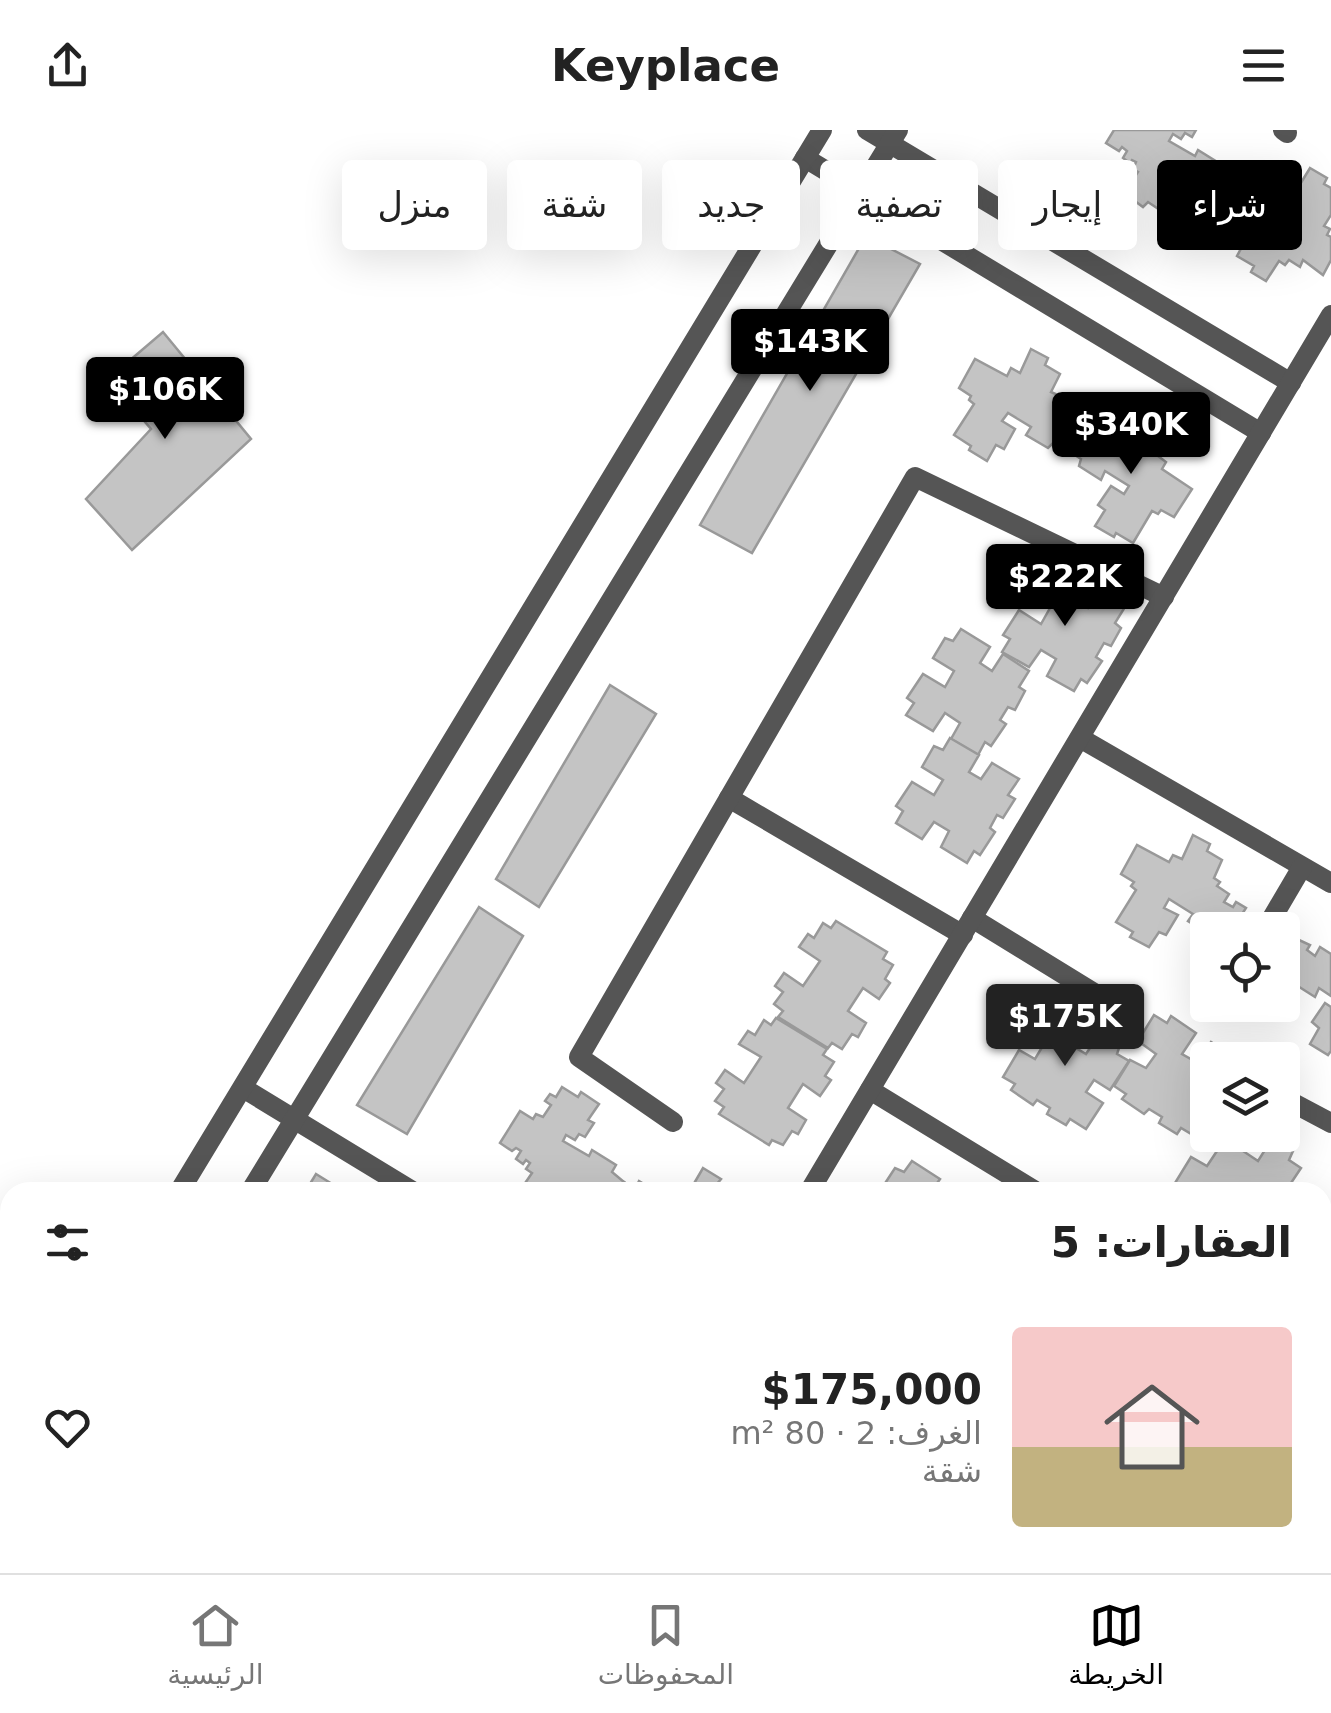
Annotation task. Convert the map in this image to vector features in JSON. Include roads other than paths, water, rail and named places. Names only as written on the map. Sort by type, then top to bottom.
[{"type":"street","points":[[185,1182],[822,130]]},
{"type":"street","points":[[868,130],[894,137],[1291,383]]},
{"type":"street","points":[[879,160],[894,137]]},
{"type":"street","points":[[805,158],[820,167]]},
{"type":"street","points":[[256,1182],[823,250]]},
{"type":"street","points":[[957,250],[1261,434]]},
{"type":"street","points":[[815,1182],[1331,315]]},
{"type":"street","points":[[673,1122],[579,1057],[916,477],[1164,596]]},
{"type":"street","points":[[1080,738],[1331,884]]},
{"type":"street","points":[[730,798],[1125,1012]]},
{"type":"street","points":[[1276,912],[1302,867]]},
{"type":"street","points":[[243,1088],[397,1182]]},
{"type":"street","points":[[870,1090],[1020,1182]]},
{"type":"street","points":[[1300,1106],[1331,1123]]}]
